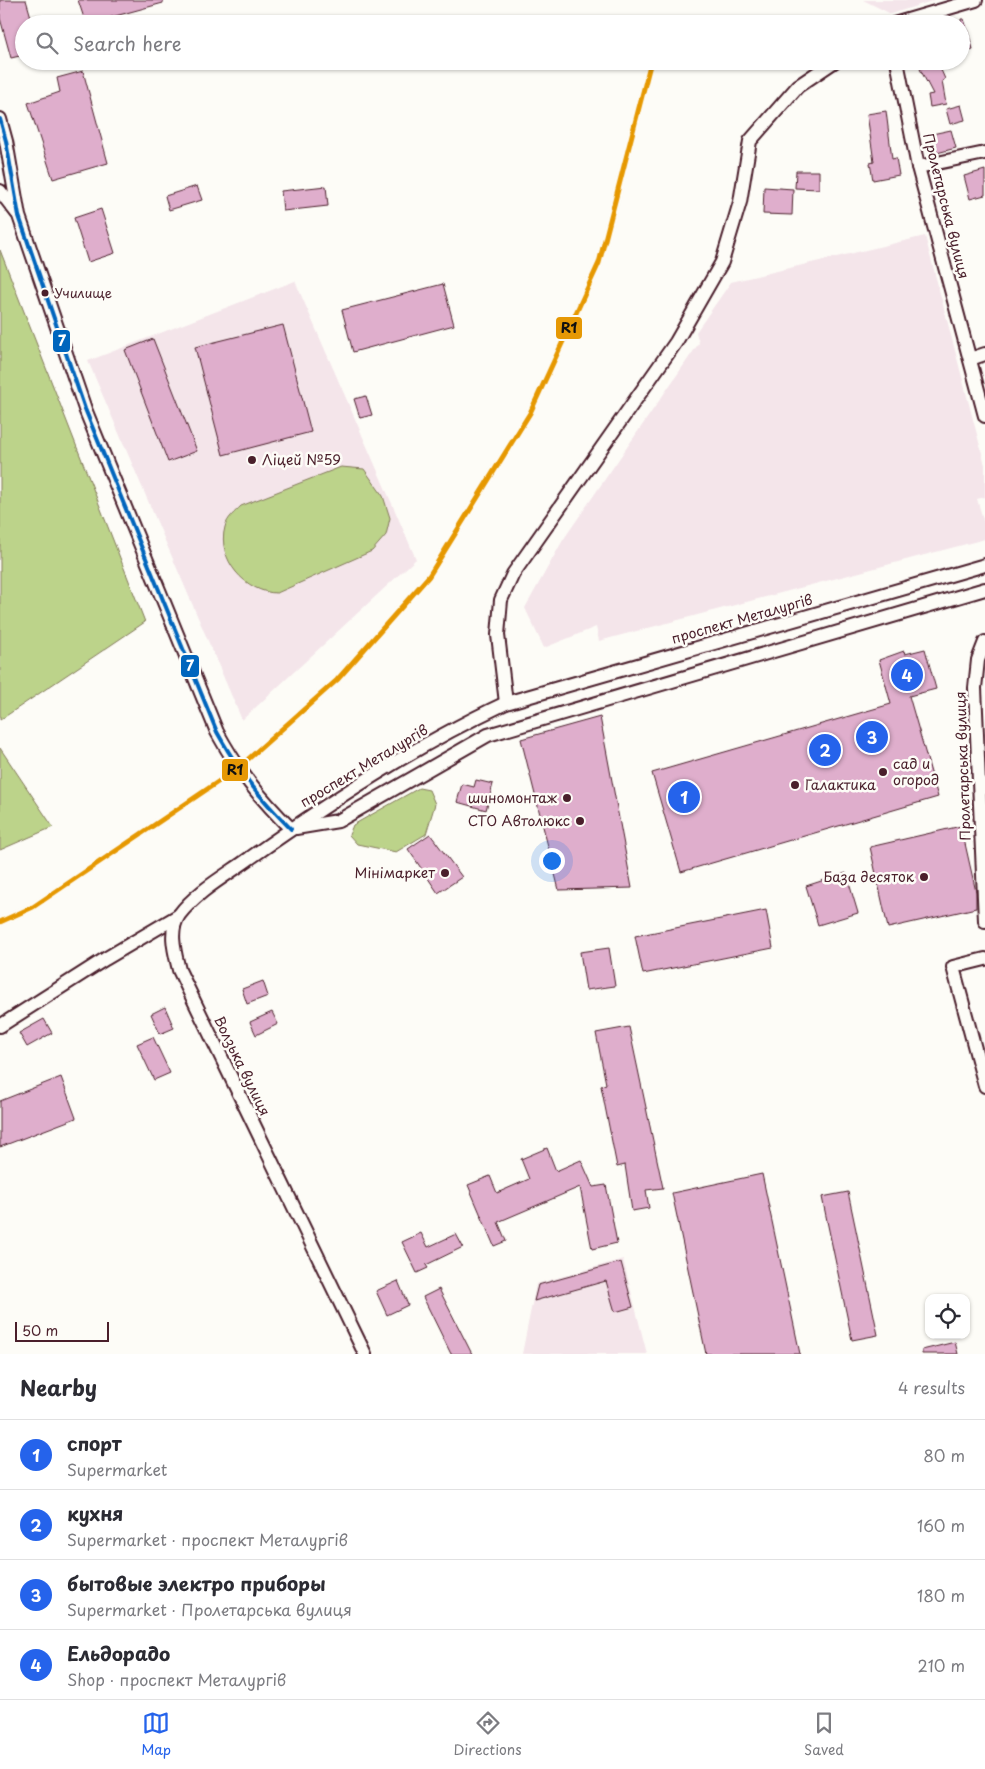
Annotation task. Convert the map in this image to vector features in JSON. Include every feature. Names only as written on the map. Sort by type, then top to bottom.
[{"type":"street","points":[[925,15],[976,0]]},
{"type":"street","points":[[506,703],[498,635],[501,600],[513,574],[676,342],[722,262],[740,202],[750,141],[798,86],[822,70]]},
{"type":"street","name":"Пролетарська вулиця","points":[[899,70],[918,168],[985,416]]},
{"type":"street","points":[[0,120],[19,216],[86,409],[217,732],[237,769],[261,800],[291,829],[203,892],[178,916],[0,1026]]},
{"type":"street","points":[[918,168],[985,153]]},
{"type":"street","points":[[0,174],[6,168],[9,159]]},
{"type":"street","points":[[0,191],[19,216]]},
{"type":"street","points":[[970,359],[985,354]]},
{"type":"street","name":"проспект Металургів","points":[[291,829],[324,806],[468,720],[506,703],[985,565]]},
{"type":"street","name":"проспект Металургів","points":[[291,829],[338,821],[488,735],[985,589]]},
{"type":"street","name":"Пролетарська вулиця","points":[[985,642],[978,660],[975,688],[985,921]]},
{"type":"street","points":[[692,649],[690,662],[700,672]]},
{"type":"street","name":"Волзька вулиця","points":[[178,916],[172,943],[179,970],[365,1354]]},
{"type":"street","points":[[985,959],[953,967],[985,1086]]},
{"type":"shaded area","points":[[863,0],[935,0],[891,14]]},
{"type":"shaded area","points":[[925,236],[985,465],[985,497],[977,499],[985,526],[985,539],[599,641],[596,627],[544,648],[525,608],[563,540],[699,343],[696,332],[731,282]]},
{"type":"shaded area","name":"Ліцей №59","points":[[295,281],[416,559],[242,720],[88,361]]},
{"type":"shaded area","points":[[623,1259],[647,1354],[522,1354],[536,1284]]},
{"type":"green space","points":[[0,250],[145,622],[0,720]]},
{"type":"green space","points":[[341,467],[364,469],[383,496],[390,518],[386,535],[372,551],[277,593],[265,591],[245,581],[229,562],[225,551],[223,539],[225,527],[232,515],[241,506]]},
{"type":"green space","points":[[0,748],[53,827],[0,850]]},
{"type":"green space","points":[[419,788],[429,790],[435,804],[426,834],[396,852],[357,844],[349,835],[353,825]]},
{"type":"building","points":[[0,0],[26,0],[30,15],[15,15],[15,57],[11,58],[0,18]]},
{"type":"building","points":[[78,0],[163,0],[163,3],[119,15],[83,15]]},
{"type":"building","points":[[970,39],[973,49],[970,50]]},
{"type":"building","points":[[921,70],[941,70],[945,79],[942,81],[946,104],[930,107],[928,95],[933,94]]},
{"type":"building","points":[[83,71],[108,163],[53,179],[28,103],[60,92],[57,78]]},
{"type":"building","points":[[961,105],[965,120],[950,124],[946,109]]},
{"type":"building","points":[[886,111],[892,159],[896,158],[899,175],[873,180],[870,163],[874,162],[867,114]]},
{"type":"building","points":[[951,130],[956,148],[937,153],[932,134]]},
{"type":"building","points":[[985,170],[985,195],[970,199],[964,176]]},
{"type":"building","points":[[796,171],[819,171],[819,189],[795,188]]},
{"type":"building","points":[[197,186],[202,200],[169,210],[165,196]]},
{"type":"building","points":[[326,186],[328,206],[283,211],[281,191]]},
{"type":"building","points":[[764,187],[793,189],[792,215],[763,214]]},
{"type":"building","points":[[101,209],[115,253],[88,262],[74,218]]},
{"type":"building","points":[[443,284],[454,325],[353,352],[342,310]]},
{"type":"building","points":[[283,325],[311,432],[223,455],[195,347]]},
{"type":"building","points":[[153,339],[197,451],[168,462],[125,350]]},
{"type":"building","points":[[366,396],[372,415],[360,418],[354,399]]},
{"type":"building","name":"Галактика","points":[[925,649],[936,689],[909,696],[938,797],[681,872],[652,773],[891,704],[879,660],[904,651],[905,654]]},
{"type":"building","name":"СТО Автолюкс","points":[[600,717],[632,888],[559,890],[521,739]]},
{"type":"building","points":[[476,780],[493,784],[486,810],[457,802],[462,784],[474,787]]},
{"type":"building","name":"База десяток","points":[[961,826],[976,892],[976,908],[888,928],[870,847]]},
{"type":"building","points":[[430,834],[462,877],[438,893],[408,849]]},
{"type":"building","points":[[846,873],[858,913],[818,925],[806,886]]},
{"type":"building","points":[[766,910],[773,948],[643,974],[635,936]]},
{"type":"building","points":[[609,948],[615,986],[586,990],[580,952]]},
{"type":"building","points":[[263,981],[268,996],[247,1004],[242,989]]},
{"type":"building","points":[[165,1007],[174,1028],[160,1034],[151,1014]]},
{"type":"building","points":[[272,1012],[278,1024],[256,1035],[250,1022]]},
{"type":"building","points":[[44,1019],[52,1033],[27,1047],[19,1033]]},
{"type":"building","points":[[629,1027],[663,1188],[646,1190],[649,1208],[632,1211],[625,1165],[617,1167],[601,1086],[606,1084],[596,1033]]},
{"type":"building","points":[[153,1037],[170,1073],[154,1080],[137,1044]]},
{"type":"building","points":[[61,1077],[76,1118],[0,1147],[0,1101]]},
{"type":"building","points":[[547,1148],[556,1171],[581,1160],[593,1187],[606,1185],[617,1243],[592,1249],[580,1187],[498,1222],[506,1241],[494,1246],[468,1185],[490,1176],[497,1193],[529,1179],[521,1159]]},
{"type":"building","points":[[762,1174],[800,1354],[706,1354],[672,1193]]},
{"type":"building","points":[[848,1192],[878,1335],[852,1340],[822,1197]]},
{"type":"building","points":[[421,1233],[428,1247],[456,1234],[463,1247],[426,1265],[428,1268],[417,1273],[402,1242]]},
{"type":"building","points":[[621,1262],[633,1307],[615,1312],[606,1281],[534,1301],[538,1285]]},
{"type":"building","points":[[398,1281],[408,1305],[387,1315],[376,1291]]},
{"type":"building","points":[[439,1289],[472,1354],[451,1354],[423,1297]]},
{"type":"building","points":[[955,1342],[958,1354],[922,1354],[922,1350]]},
{"type":"transit line","name":"R1","points":[[0,922],[33,907],[237,769],[337,680],[429,576],[530,413],[599,263],[649,70]]},
{"type":"transit line","name":"7","points":[[0,119],[6,141],[19,216],[85,409],[217,732],[250,784],[291,829]]},
{"type":"place","name":"Училище","points":[[45,293]]},
{"type":"place","name":"Ліцей №59","points":[[252,460]]},
{"type":"place","name":"Ельдорадо","points":[[907,675]]},
{"type":"place","name":"бытовые электро приборы","points":[[872,737]]},
{"type":"place","name":"кухня","points":[[825,750]]},
{"type":"place","name":"сад и огород","points":[[883,772]]},
{"type":"place","name":"Галактика","points":[[795,785]]},
{"type":"place","name":"спорт","points":[[684,797]]},
{"type":"place","name":"шиномонтаж","points":[[567,798]]},
{"type":"place","name":"СТО Автолюкс","points":[[580,821]]},
{"type":"place","name":"Мінімаркет","points":[[445,873]]},
{"type":"place","name":"База десяток","points":[[924,877]]}]
